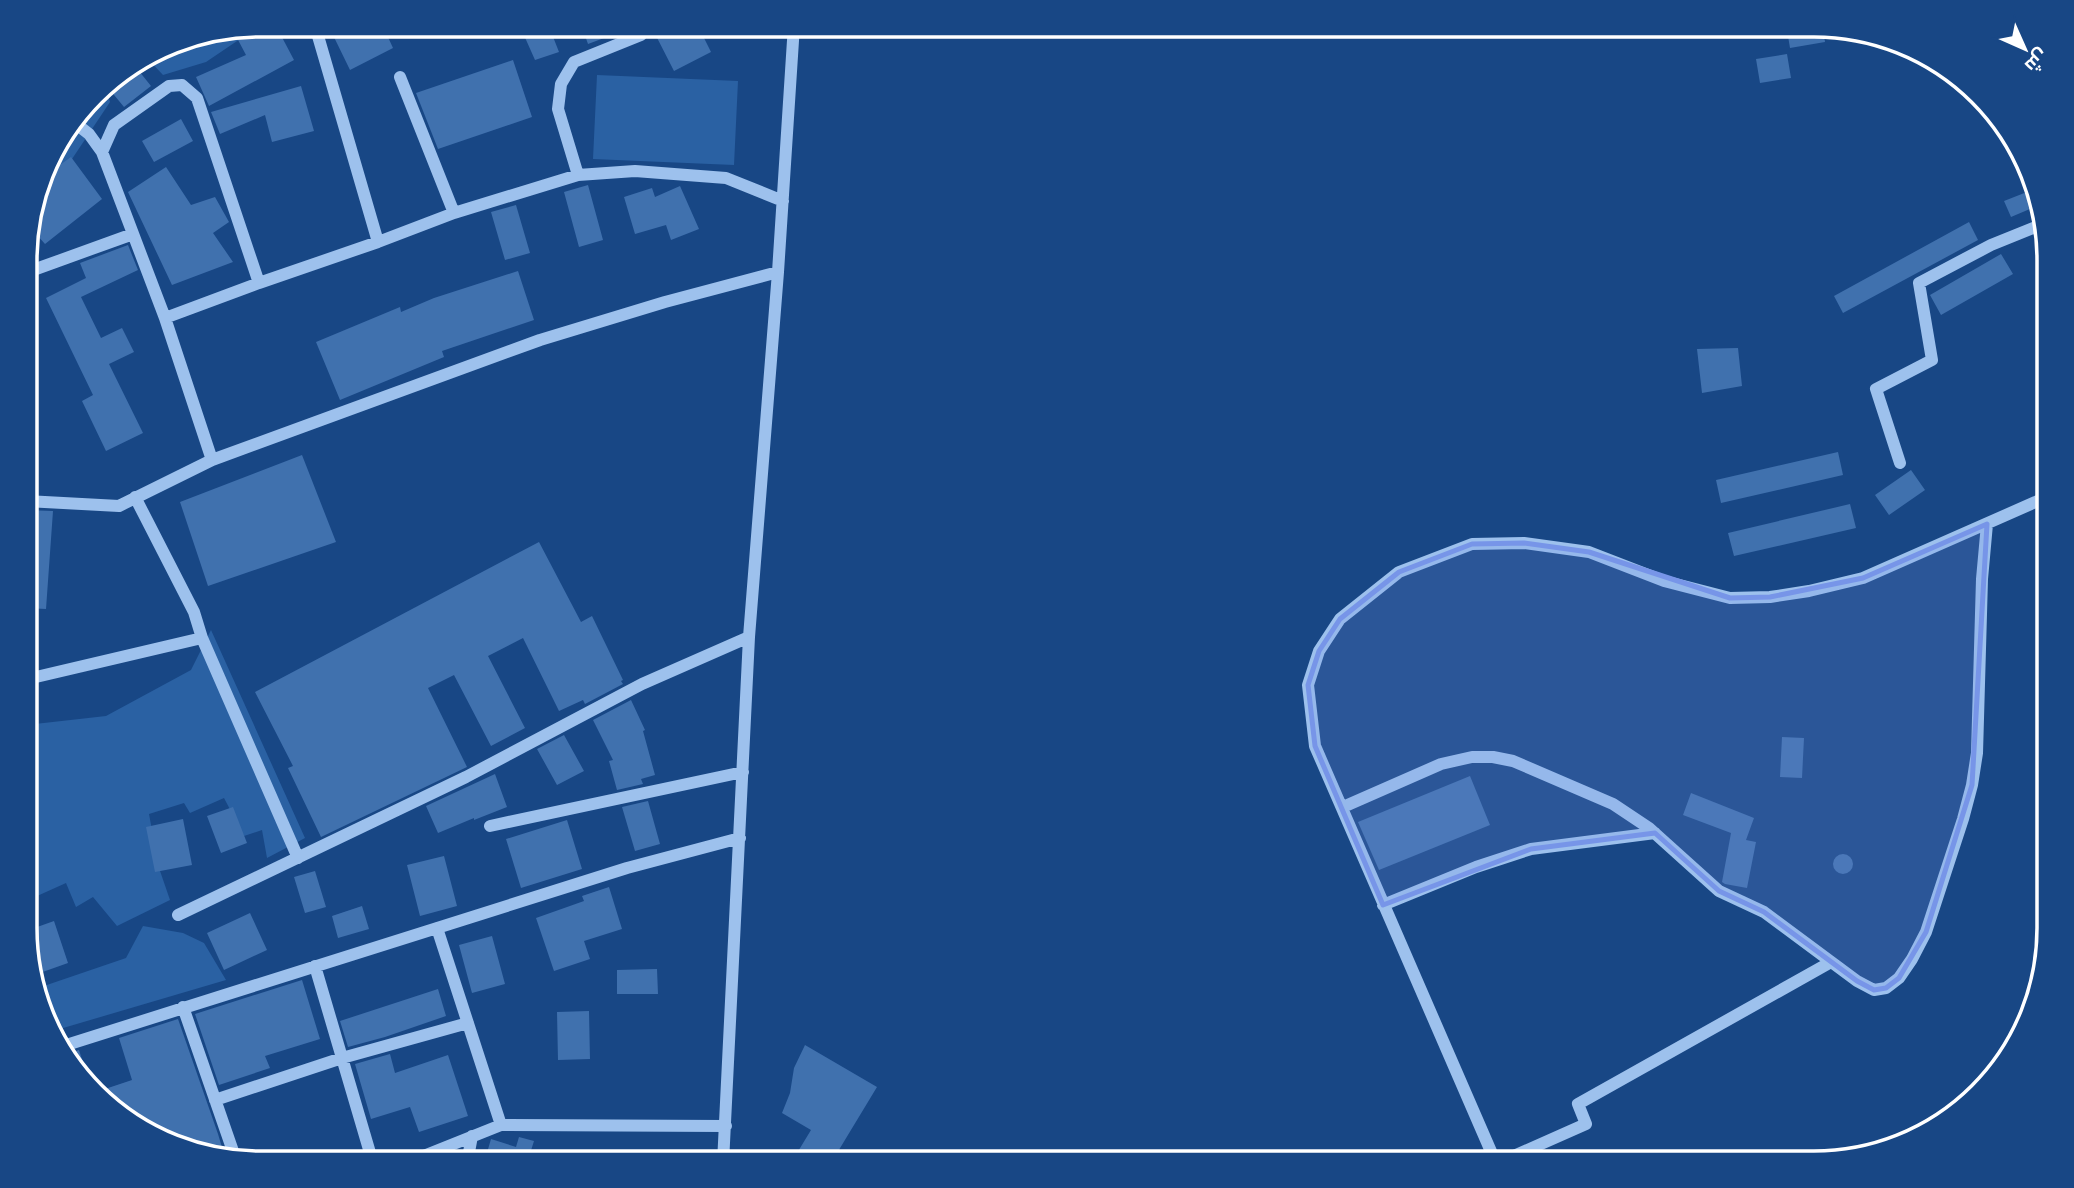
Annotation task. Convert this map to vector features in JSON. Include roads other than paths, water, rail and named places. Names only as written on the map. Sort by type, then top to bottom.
[{"type":"street","points":[[318,37],[378,242]]},
{"type":"street","points":[[578,175],[558,109],[561,84],[574,62],[636,37]]},
{"type":"street","points":[[724,1151],[749,637],[778,272],[793,37]]},
{"type":"street","points":[[400,77],[454,213]]},
{"type":"street","points":[[102,152],[114,125],[169,86],[182,85],[197,98],[259,283]]},
{"type":"street","points":[[81,127],[102,152],[165,318],[212,460]]},
{"type":"street","points":[[165,318],[454,213],[578,175],[635,172],[726,178],[783,201]]},
{"type":"street","points":[[1899,463],[1876,389],[1932,360],[1919,283],[1990,245],[2034,227]]},
{"type":"street","points":[[37,269],[133,234]]},
{"type":"street","points":[[37,502],[119,506],[212,460],[540,340],[665,302],[778,272]]},
{"type":"street","points":[[135,497],[194,612],[202,638],[298,858]]},
{"type":"street","points":[[1492,1151],[1315,746],[1308,685],[1319,651],[1340,619],[1399,572],[1472,544],[1524,543],[1589,552],[1664,581],[1730,598],[1770,597],[1863,578],[2037,501]]},
{"type":"street","points":[[1343,807],[1441,764],[1472,757],[1513,761],[1613,804],[1655,834],[1719,891],[1764,912],[1857,981],[1874,990],[1886,988],[1899,978],[1926,932],[1972,785],[1977,753],[1981,600],[1987,524]]},
{"type":"street","points":[[178,915],[466,777],[642,684],[749,637]]},
{"type":"street","points":[[37,677],[202,638]]},
{"type":"street","points":[[490,826],[743,772]]},
{"type":"street","points":[[1383,905],[1476,867],[1531,849],[1655,834]]},
{"type":"street","points":[[69,1044],[627,868],[740,838]]},
{"type":"street","points":[[437,928],[501,1125]]},
{"type":"street","points":[[1524,1151],[1586,1124],[1577,1104],[1830,962]]},
{"type":"street","points":[[315,966],[369,1151]]},
{"type":"street","points":[[183,1007],[232,1149]]},
{"type":"street","points":[[215,1100],[342,1059],[468,1023]]},
{"type":"street","points":[[435,1151],[501,1125],[726,1126]]},
{"type":"street","points":[[469,1151],[472,1136]]}]
